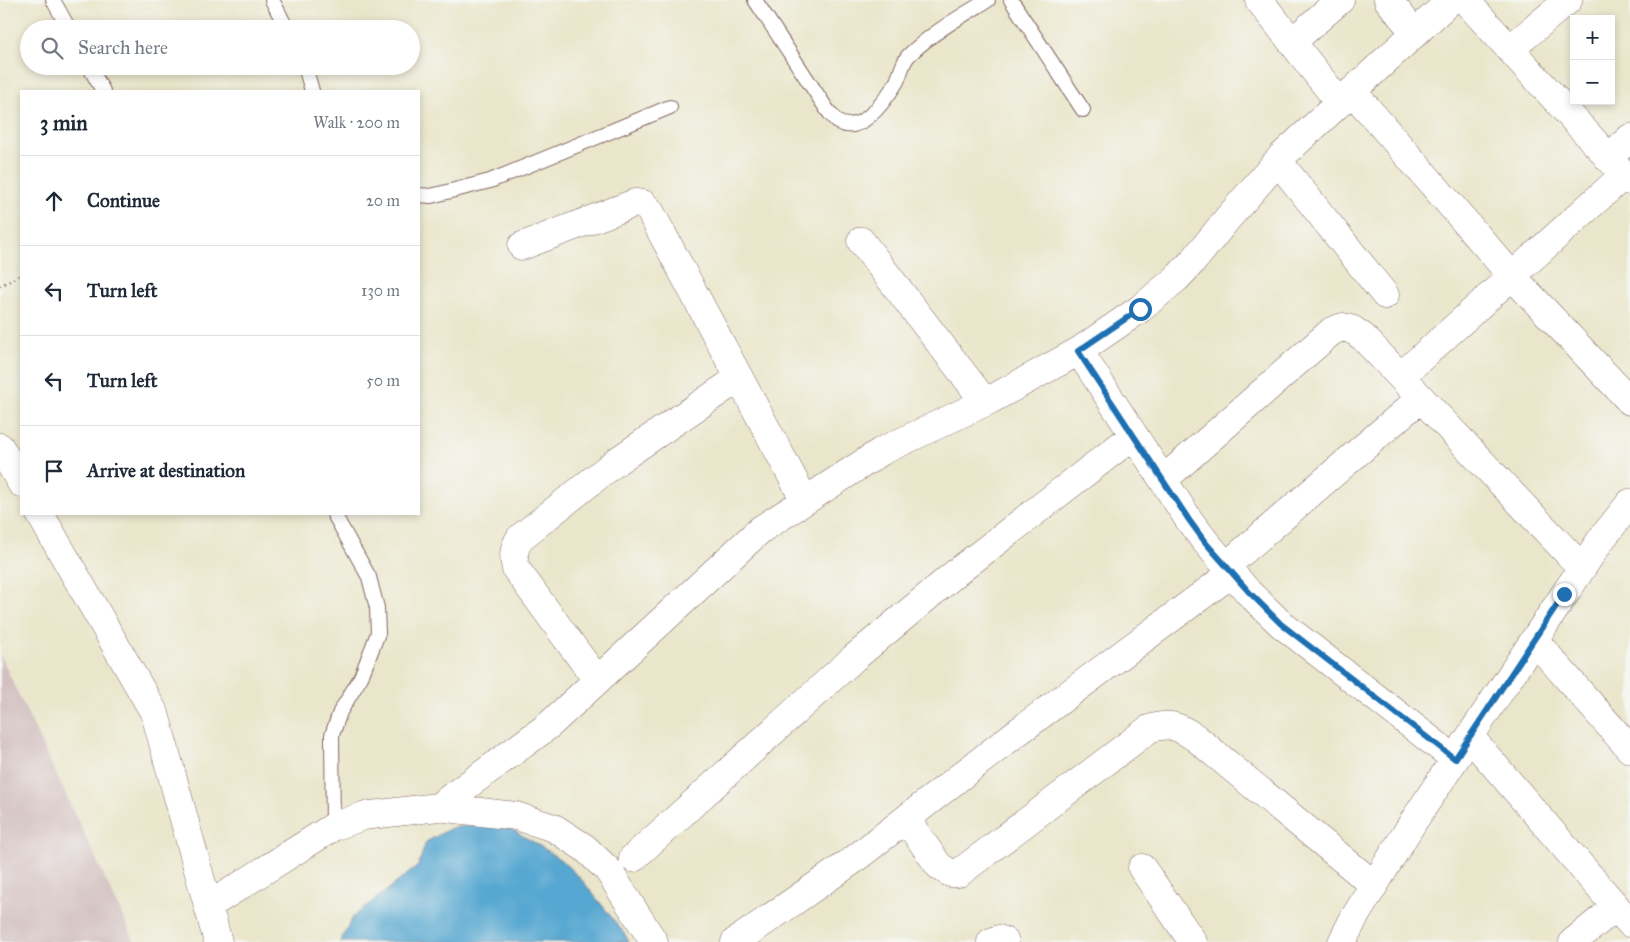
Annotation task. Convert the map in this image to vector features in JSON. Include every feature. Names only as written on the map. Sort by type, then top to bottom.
[{"type":"street","points":[[1259,0],[1292,42],[1346,96],[1630,401]]},
{"type":"street","points":[[1292,42],[1340,0]]},
{"type":"street","points":[[1388,0],[1415,33]]},
{"type":"street","points":[[438,807],[548,726],[760,530],[882,452],[985,402],[1078,351],[1140,309],[1177,278],[1194,260],[1278,161],[1451,0]]},
{"type":"street","points":[[1465,0],[1621,171]]},
{"type":"street","points":[[1510,49],[1568,0]]},
{"type":"street","points":[[1401,376],[1512,276],[1621,171],[1630,138]]},
{"type":"street","points":[[1278,161],[1385,295]]},
{"type":"street","points":[[522,246],[635,203],[643,204],[650,211],[805,501]]},
{"type":"street","points":[[861,241],[985,402]]},
{"type":"street","points":[[1163,480],[1332,331],[1343,328],[1353,330],[1363,337],[1401,376],[1582,568]]},
{"type":"street","points":[[1078,351],[1205,542],[1249,592],[1281,624],[1462,748],[1623,915],[1573,942]]},
{"type":"street","points":[[596,680],[516,569],[514,548],[520,538],[617,461],[739,378]]},
{"type":"street","points":[[735,942],[852,861],[1229,569],[1421,398]]},
{"type":"street","points":[[634,858],[854,658],[957,572],[1134,435]]},
{"type":"street","points":[[0,447],[20,481]]},
{"type":"street","points":[[1342,942],[1354,918],[1413,822],[1600,541],[1630,503]]},
{"type":"street","points":[[41,515],[155,714],[218,942]]},
{"type":"street","points":[[1534,640],[1630,749]]},
{"type":"street","points":[[906,819],[939,866],[950,873],[959,873],[1148,729],[1164,724],[1182,729],[1196,738],[1374,885]]},
{"type":"street","points":[[208,906],[333,827],[363,816],[438,807],[516,816],[554,828],[585,848],[608,870],[654,942]]},
{"type":"street","points":[[1142,868],[1193,942]]},
{"type":"street","points":[[991,942],[999,939],[1005,942]]},
{"type":"lane","points":[[53,0],[64,20]]},
{"type":"lane","points":[[272,0],[282,20]]},
{"type":"lane","points":[[755,0],[828,111],[838,122],[848,126],[870,116],[897,82],[907,57],[933,34],[988,0]]},
{"type":"lane","points":[[1011,0],[1083,110]]},
{"type":"lane","points":[[94,75],[102,90]]},
{"type":"lane","points":[[308,75],[312,90]]},
{"type":"lane","points":[[420,195],[431,196],[490,181],[670,106]]},
{"type":"lane","points":[[333,827],[332,735],[340,712],[361,678],[378,633],[377,608],[369,577],[335,515]]},
{"type":"path","points":[[0,286],[20,276]]},
{"type":"shaded area","points":[[0,655],[135,942],[0,942]]},
{"type":"water","points":[[483,824],[511,829],[561,860],[582,880],[629,942],[340,942],[353,917],[418,866],[426,842],[451,828]]},
{"type":"route","points":[[1140,309],[1078,351],[1189,520],[1205,542],[1249,592],[1281,624],[1455,759],[1564,594]]}]
